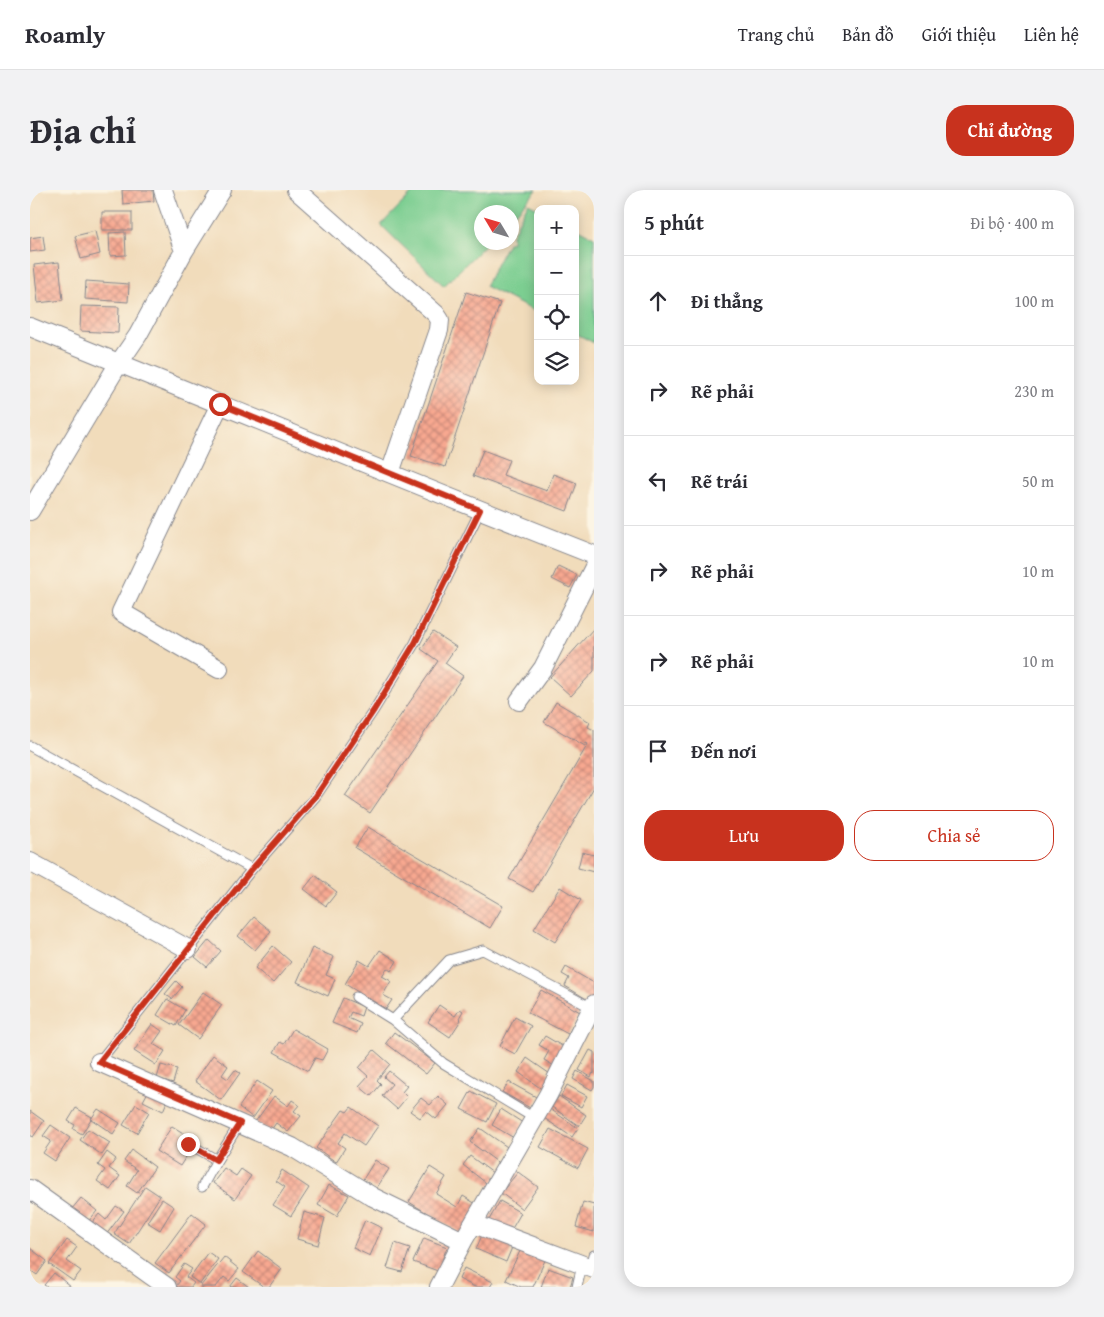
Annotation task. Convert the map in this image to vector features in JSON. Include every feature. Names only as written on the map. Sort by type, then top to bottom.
[{"type":"street","points":[[163,190],[184,251]]},
{"type":"street","points":[[30,511],[119,363],[138,335],[184,251],[222,190]]},
{"type":"street","points":[[296,190],[306,201],[436,314],[440,320],[439,330],[390,473]]},
{"type":"street","points":[[30,328],[594,556]]},
{"type":"street","points":[[219,669],[121,612],[220,404]]},
{"type":"street","points":[[519,701],[543,668],[594,567]]},
{"type":"street","points":[[30,862],[188,949]]},
{"type":"street","points":[[439,1287],[463,1241],[548,1095],[593,1006]]},
{"type":"street","points":[[99,1062],[292,1147],[373,1197],[463,1241]]},
{"type":"street","points":[[30,1189],[167,1287]]},
{"type":"street","points":[[474,1224],[590,1264]]},
{"type":"lane","points":[[99,1062],[252,869],[316,796],[374,710],[415,643],[480,510]]},
{"type":"lane","points":[[30,746],[252,869]]},
{"type":"lane","points":[[393,1020],[449,960],[483,950],[593,1006]]},
{"type":"lane","points":[[356,997],[393,1020],[443,1063],[534,1118]]},
{"type":"lane","points":[[202,1187],[216,1160],[240,1123]]},
{"type":"lane","points":[[188,1144],[216,1160]]},
{"type":"lane","points":[[577,1287],[590,1264]]},
{"type":"green space","points":[[415,190],[537,190],[519,209],[519,205],[474,205],[474,250],[480,250],[444,286],[381,225]]},
{"type":"green space","points":[[528,203],[534,206],[534,311],[485,286],[504,250],[519,250],[519,221]]},
{"type":"green space","points":[[579,229],[594,237],[594,343],[579,335]]},
{"type":"building","points":[[122,190],[153,190],[154,201],[123,204]]},
{"type":"building","points":[[102,212],[132,212],[132,230],[102,230]]},
{"type":"building","points":[[95,231],[100,254],[81,259],[75,236]]},
{"type":"building","points":[[125,232],[126,255],[110,256],[109,233]]},
{"type":"building","points":[[43,236],[45,250],[30,252],[30,238]]},
{"type":"building","points":[[59,262],[63,300],[38,303],[34,265]]},
{"type":"building","points":[[86,281],[129,284],[128,302],[85,299]]},
{"type":"building","points":[[466,292],[500,303],[445,467],[411,456]]},
{"type":"building","points":[[81,306],[119,307],[118,333],[80,331]]},
{"type":"building","points":[[483,450],[509,460],[503,475],[547,491],[553,474],[577,483],[567,511],[473,476]]},
{"type":"building","points":[[558,566],[577,575],[570,588],[552,579]]},
{"type":"building","points":[[594,628],[594,671],[571,696],[550,677]]},
{"type":"building","points":[[433,632],[456,647],[445,663],[463,676],[370,813],[345,796],[438,661],[421,649]]},
{"type":"building","points":[[556,702],[590,722],[588,727],[594,730],[594,787],[533,892],[509,879],[588,744],[586,743],[585,746],[544,722]]},
{"type":"building","points":[[368,827],[503,906],[490,928],[355,848]]},
{"type":"building","points":[[582,852],[594,855],[594,872],[578,868]]},
{"type":"building","points":[[315,875],[337,892],[326,906],[304,889]]},
{"type":"building","points":[[560,887],[581,900],[555,942],[534,929]]},
{"type":"building","points":[[254,917],[271,931],[255,950],[238,936]]},
{"type":"building","points":[[209,940],[221,951],[207,967],[195,957]]},
{"type":"building","points":[[273,946],[291,962],[273,983],[255,968]]},
{"type":"building","points":[[312,948],[334,957],[326,975],[335,979],[328,996],[297,982]]},
{"type":"building","points":[[380,950],[397,961],[391,971],[387,968],[382,976],[391,981],[383,995],[392,1000],[386,1009],[345,984],[359,960],[369,966]]},
{"type":"building","points":[[566,967],[594,983],[594,995],[590,1001],[565,986],[569,978],[562,974]]},
{"type":"building","points":[[176,981],[182,987],[172,999],[165,994]]},
{"type":"building","points":[[541,990],[580,1012],[568,1034],[528,1013]]},
{"type":"building","points":[[203,992],[222,1005],[198,1039],[179,1025]]},
{"type":"building","points":[[343,998],[364,1007],[361,1016],[351,1012],[348,1018],[361,1024],[357,1033],[332,1023]]},
{"type":"building","points":[[167,999],[185,1010],[176,1026],[157,1015]]},
{"type":"building","points":[[439,1005],[455,1016],[460,1009],[463,1011],[459,1018],[461,1020],[450,1037],[428,1022]]},
{"type":"building","points":[[515,1017],[531,1026],[515,1054],[500,1046]]},
{"type":"building","points":[[152,1024],[162,1031],[153,1044],[165,1051],[156,1065],[134,1051]]},
{"type":"building","points":[[293,1029],[328,1049],[322,1060],[315,1058],[308,1071],[274,1052],[280,1042],[284,1044]]},
{"type":"building","points":[[394,1032],[435,1063],[426,1074],[386,1043]]},
{"type":"building","points":[[545,1036],[567,1049],[556,1067],[544,1060],[549,1051],[539,1045]]},
{"type":"building","points":[[374,1050],[390,1064],[377,1080],[381,1084],[371,1096],[359,1086],[368,1076],[359,1068]]},
{"type":"building","points":[[590,1050],[594,1052],[594,1074],[591,1077],[579,1070]]},
{"type":"building","points":[[213,1055],[228,1066],[222,1075],[228,1079],[235,1070],[240,1073],[221,1100],[195,1081]]},
{"type":"building","points":[[527,1058],[553,1076],[543,1090],[518,1072]]},
{"type":"building","points":[[161,1065],[177,1069],[173,1083],[157,1078]]},
{"type":"building","points":[[389,1071],[407,1086],[402,1092],[407,1097],[397,1109],[382,1096],[392,1084],[384,1077]]},
{"type":"building","points":[[577,1071],[594,1081],[592,1090],[573,1079]]},
{"type":"building","points":[[257,1081],[272,1091],[253,1118],[239,1107]]},
{"type":"building","points":[[509,1082],[538,1098],[532,1109],[502,1092]]},
{"type":"building","points":[[567,1085],[587,1096],[581,1107],[561,1096]]},
{"type":"building","points":[[149,1090],[168,1099],[163,1111],[143,1101]]},
{"type":"building","points":[[471,1091],[496,1104],[487,1122],[461,1109]]},
{"type":"building","points":[[274,1096],[288,1106],[292,1100],[299,1105],[294,1111],[301,1116],[288,1132],[276,1123],[269,1133],[255,1122]]},
{"type":"building","points":[[438,1096],[448,1105],[436,1119],[426,1111],[420,1118],[410,1111],[421,1098],[430,1105]]},
{"type":"building","points":[[559,1096],[586,1115],[579,1126],[552,1107]]},
{"type":"building","points":[[136,1104],[149,1112],[137,1133],[123,1125]]},
{"type":"building","points":[[351,1107],[378,1126],[364,1146],[345,1133],[338,1143],[345,1148],[336,1162],[316,1148],[343,1110],[347,1112]]},
{"type":"building","points":[[76,1108],[92,1117],[82,1134],[73,1129],[75,1125],[68,1121]]},
{"type":"building","points":[[98,1109],[120,1123],[113,1134],[91,1119]]},
{"type":"building","points":[[501,1109],[523,1123],[514,1138],[492,1125]]},
{"type":"building","points":[[550,1109],[578,1128],[572,1137],[544,1118]]},
{"type":"building","points":[[30,1111],[44,1121],[33,1137],[30,1135]]},
{"type":"building","points":[[51,1125],[70,1138],[55,1161],[43,1153],[51,1141],[43,1136]]},
{"type":"building","points":[[172,1126],[188,1136],[181,1147],[189,1152],[180,1166],[156,1151]]},
{"type":"building","points":[[480,1128],[510,1149],[500,1164],[470,1142]]},
{"type":"building","points":[[88,1129],[110,1143],[102,1155],[80,1140]]},
{"type":"building","points":[[550,1129],[588,1149],[578,1168],[540,1147]]},
{"type":"building","points":[[132,1150],[155,1167],[137,1193],[127,1186],[137,1170],[124,1161]]},
{"type":"building","points":[[107,1152],[116,1159],[109,1168],[120,1176],[110,1190],[97,1181],[105,1170],[98,1165]]},
{"type":"building","points":[[470,1156],[497,1176],[490,1186],[463,1165]]},
{"type":"building","points":[[375,1160],[389,1169],[376,1189],[362,1181]]},
{"type":"building","points":[[430,1167],[446,1177],[436,1194],[457,1207],[463,1196],[481,1207],[463,1235],[409,1202]]},
{"type":"building","points":[[224,1168],[236,1176],[241,1169],[251,1176],[235,1199],[213,1183]]},
{"type":"building","points":[[282,1170],[309,1188],[291,1216],[273,1205],[285,1187],[276,1181]]},
{"type":"building","points":[[518,1172],[538,1187],[522,1209],[501,1193]]},
{"type":"building","points":[[329,1185],[349,1195],[337,1216],[318,1205]]},
{"type":"building","points":[[145,1186],[160,1196],[129,1244],[114,1234]]},
{"type":"building","points":[[81,1198],[97,1211],[87,1223],[71,1210]]},
{"type":"building","points":[[162,1199],[174,1207],[160,1230],[147,1222]]},
{"type":"building","points":[[500,1201],[521,1213],[510,1232],[489,1220]]},
{"type":"building","points":[[583,1202],[594,1205],[594,1232],[576,1227]]},
{"type":"building","points":[[116,1206],[124,1211],[106,1235],[91,1224],[99,1214],[106,1220]]},
{"type":"building","points":[[304,1212],[325,1218],[318,1245],[297,1239]]},
{"type":"building","points":[[192,1213],[206,1224],[169,1273],[155,1263]]},
{"type":"building","points":[[365,1220],[382,1228],[370,1256],[353,1248]]},
{"type":"building","points":[[483,1233],[513,1245],[506,1262],[476,1249]]},
{"type":"building","points":[[424,1238],[447,1247],[438,1271],[413,1262]]},
{"type":"building","points":[[67,1240],[77,1247],[67,1261],[81,1271],[73,1281],[49,1264]]},
{"type":"building","points":[[395,1243],[410,1248],[402,1272],[387,1268]]},
{"type":"building","points":[[522,1247],[546,1258],[533,1287],[521,1287],[506,1280]]},
{"type":"building","points":[[30,1248],[47,1261],[37,1275],[30,1270]]},
{"type":"building","points":[[258,1251],[282,1269],[269,1287],[264,1287],[243,1272]]},
{"type":"building","points":[[208,1252],[218,1259],[200,1284],[190,1277]]},
{"type":"building","points":[[224,1257],[239,1269],[229,1281],[224,1277],[216,1287],[200,1287]]},
{"type":"building","points":[[184,1264],[192,1269],[186,1277],[194,1283],[191,1287],[176,1286],[180,1281],[175,1277]]},
{"type":"building","points":[[464,1268],[493,1282],[490,1287],[475,1287],[459,1279]]},
{"type":"building","points":[[548,1268],[573,1277],[570,1287],[541,1287]]},
{"type":"building","points":[[54,1273],[71,1287],[47,1287],[44,1285]]},
{"type":"building","points":[[237,1278],[249,1287],[230,1287]]},
{"type":"route","points":[[188,1144],[216,1160],[240,1123],[99,1062],[252,869],[316,796],[374,710],[415,643],[480,510],[220,404]]}]
